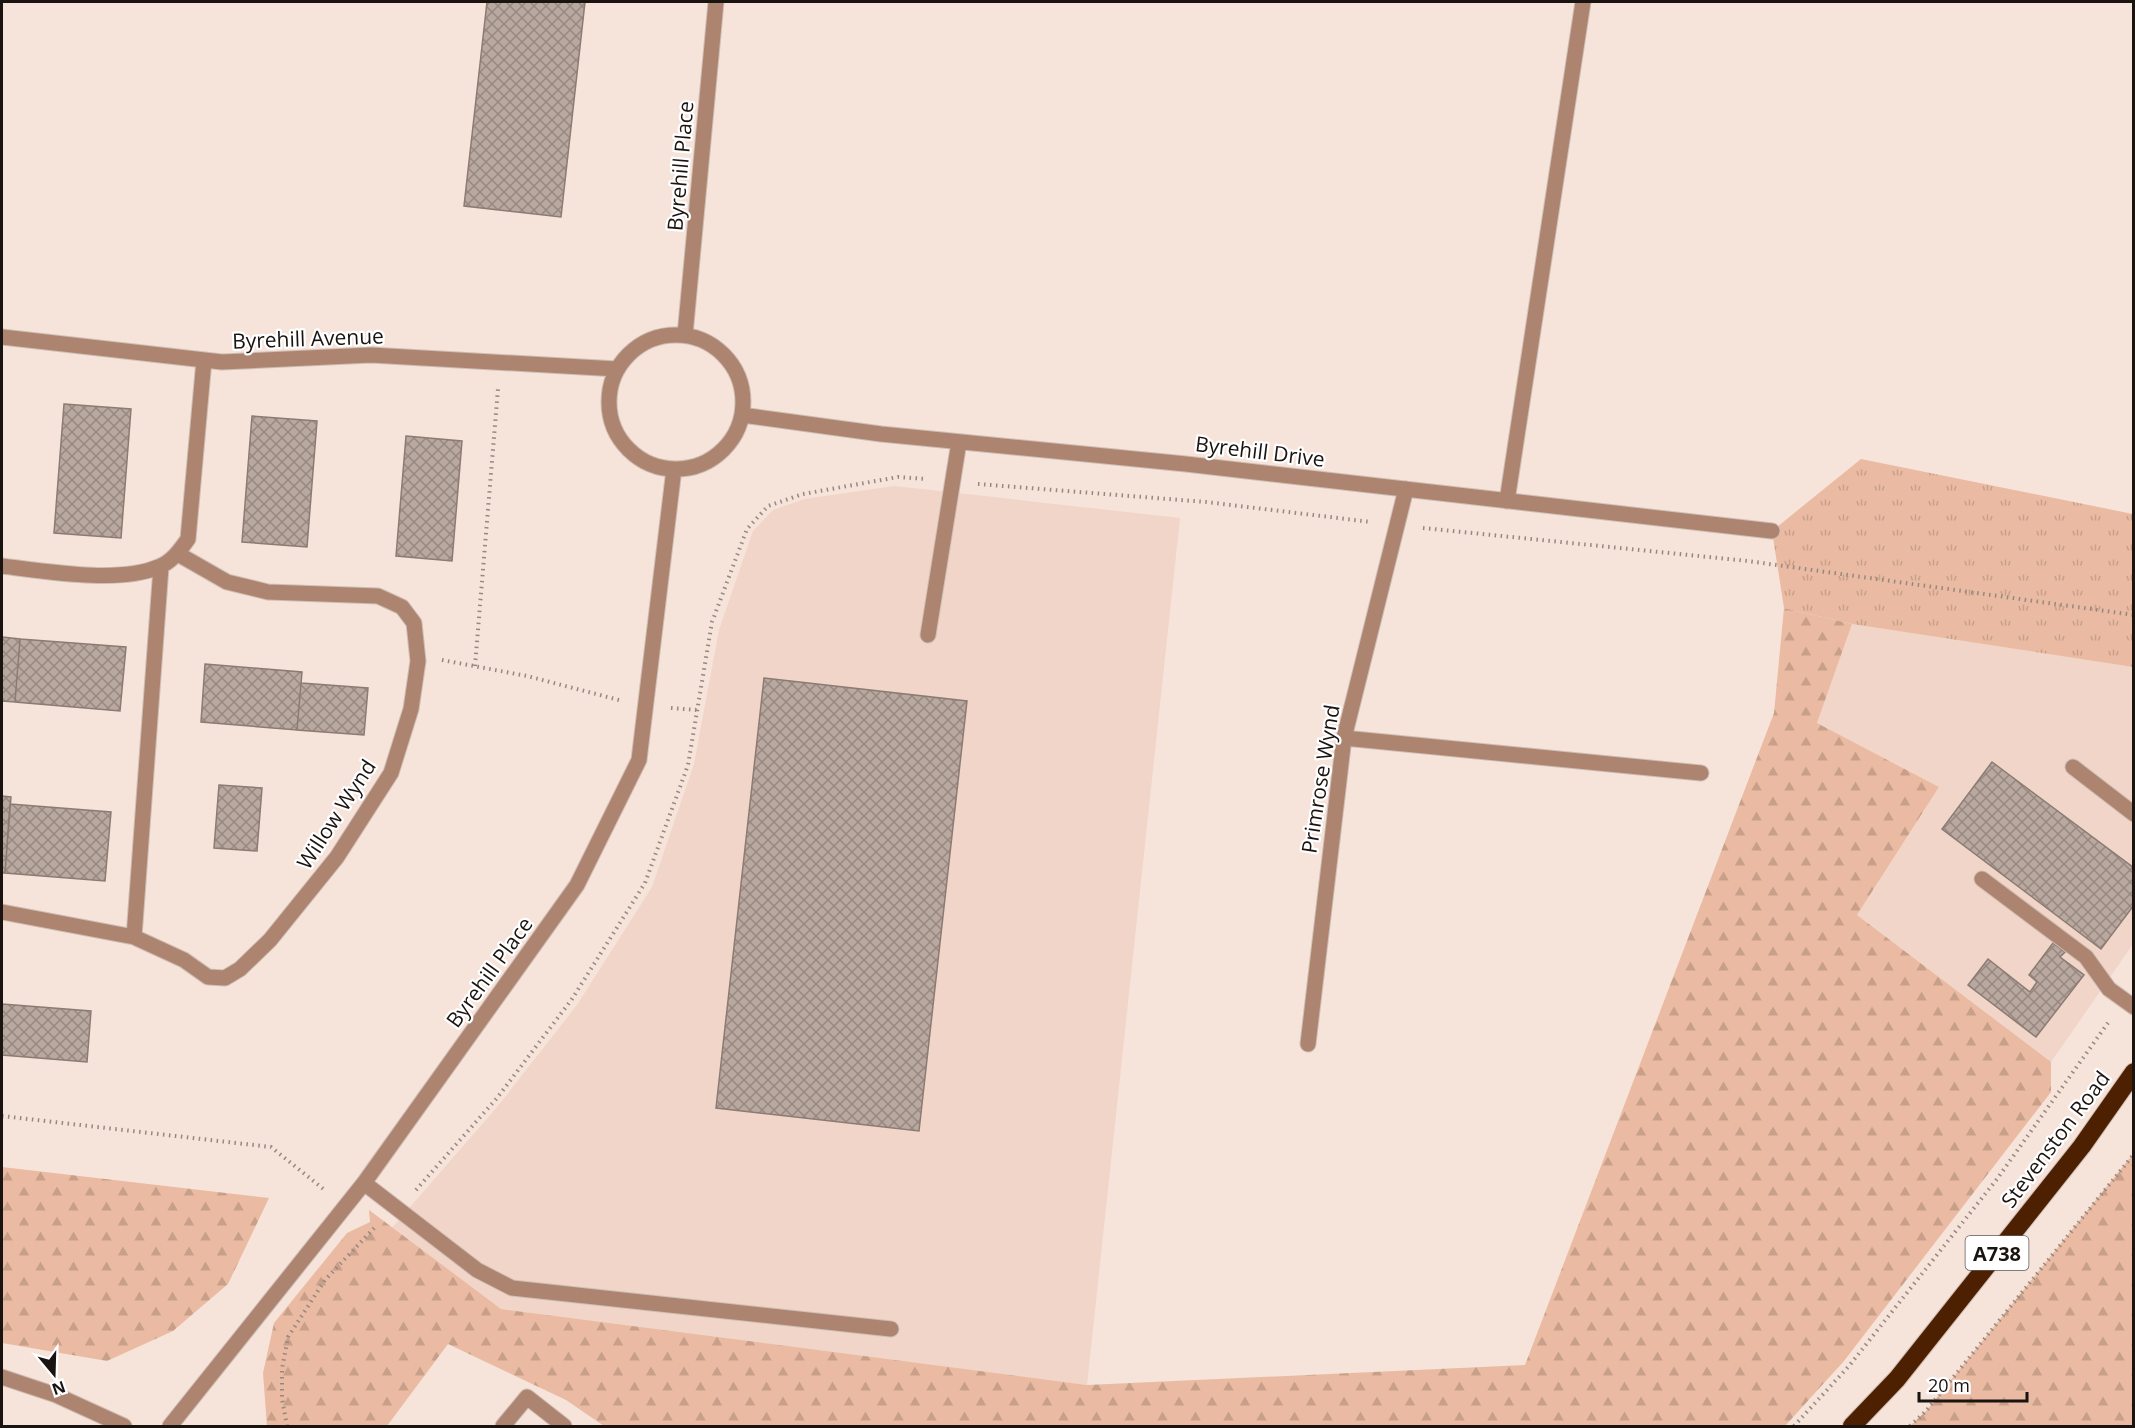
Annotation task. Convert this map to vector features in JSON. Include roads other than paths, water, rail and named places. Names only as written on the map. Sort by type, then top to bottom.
[{"type":"highway","name":"Stevenston Road","points":[[1852,1426],[1897,1378],[2082,1146],[2133,1072]]},
{"type":"street","name":"Byrehill Place","points":[[685,335],[716,2]]},
{"type":"street","points":[[1507,501],[1583,2]]},
{"type":"street","points":[[685,335],[710,344],[728,359],[735,369],[743,392],[742,415],[731,441],[715,457],[693,467],[674,469],[651,464],[632,453],[618,435],[610,413],[609,390],[617,369],[640,345],[662,336],[685,335]]},
{"type":"street","name":"Byrehill Avenue","points":[[2,337],[222,362],[371,355],[617,369]]},
{"type":"street","points":[[2,566],[72,574],[140,574],[161,567],[178,554],[188,539],[204,360]]},
{"type":"street","name":"Byrehill Drive","points":[[742,415],[959,442],[1406,489],[1772,531]]},
{"type":"street","points":[[928,635],[959,442]]},
{"type":"street","name":"Byrehill Place","points":[[170,1426],[364,1183],[577,885],[639,760],[674,469]]},
{"type":"street","name":"Primrose Wynd","points":[[1308,1044],[1344,738],[1406,489]]},
{"type":"street","name":"Willow Wynd","points":[[2,912],[134,937],[184,960],[208,977],[225,978],[240,969],[270,940],[337,857],[391,773],[411,709],[417,656],[414,623],[402,608],[378,596],[268,592],[226,582],[178,554]]},
{"type":"street","points":[[134,937],[161,567]]},
{"type":"street","points":[[1344,738],[1701,773]]},
{"type":"street","points":[[2073,767],[2133,814]]},
{"type":"street","points":[[1982,879],[2086,957],[2109,989],[2128,1003]]},
{"type":"street","points":[[364,1183],[395,1210],[477,1270],[512,1288],[891,1329]]},
{"type":"street","points":[[2,1377],[56,1395],[124,1426]]},
{"type":"street","points":[[503,1426],[527,1397],[564,1426]]}]
